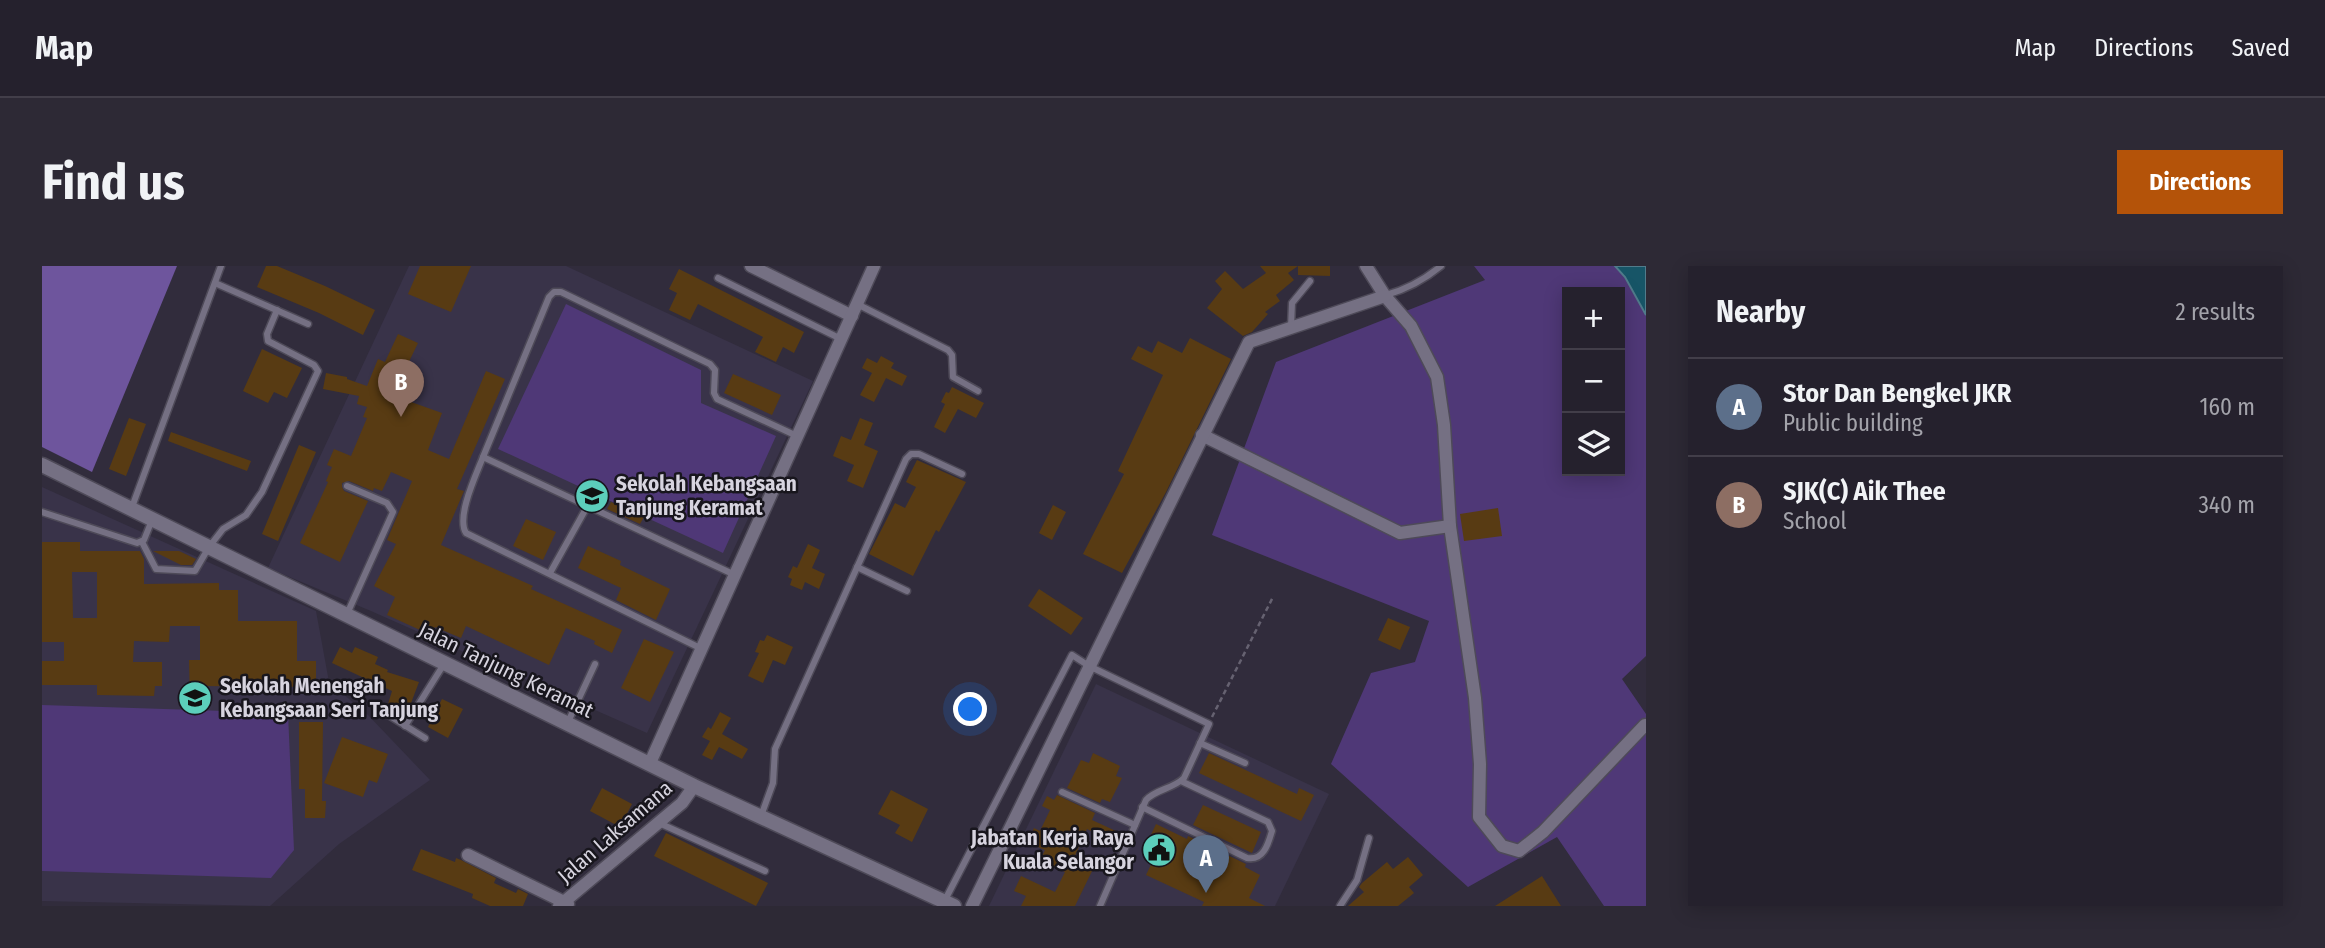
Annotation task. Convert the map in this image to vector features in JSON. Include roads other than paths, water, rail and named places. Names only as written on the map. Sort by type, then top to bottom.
[{"type":"street","points":[[751,266],[854,310]]},
{"type":"street","points":[[650,764],[874,266]]},
{"type":"street","points":[[1366,266],[1385,296],[1411,326],[1437,377],[1444,425],[1450,526],[1475,698],[1480,764],[1479,817],[1502,846],[1519,851],[1543,832],[1646,725]]},
{"type":"street","points":[[971,906],[1249,342],[1385,296]]},
{"type":"street","points":[[1202,435],[1400,533],[1450,526]]},
{"type":"street","name":"Jalan Tanjung Keramat","points":[[42,465],[760,818],[949,903]]},
{"type":"street","name":"Jalan Laksamana","points":[[565,905],[682,803],[694,786]]},
{"type":"street","points":[[468,855],[565,905]]},
{"type":"lane","points":[[132,509],[222,266]]},
{"type":"lane","points":[[1385,296],[1409,288],[1441,266]]},
{"type":"lane","points":[[718,278],[841,339]]},
{"type":"lane","points":[[1291,327],[1293,303],[1310,281]]},
{"type":"lane","points":[[215,283],[308,324]]},
{"type":"lane","points":[[702,649],[466,533],[463,529],[464,514],[482,457],[549,297],[558,291],[710,364],[715,370],[714,393],[717,399],[797,437]]},
{"type":"lane","points":[[142,542],[154,567],[159,570],[195,571],[209,547],[227,525],[246,515],[262,492],[318,375],[314,365],[268,341],[267,334],[277,310]]},
{"type":"lane","points":[[854,310],[948,350],[952,355],[953,377],[978,391]]},
{"type":"lane","points":[[760,818],[773,782],[775,749],[909,456],[919,454],[962,474]]},
{"type":"lane","points":[[482,457],[735,575]]},
{"type":"lane","points":[[346,615],[393,512],[387,503],[347,486]]},
{"type":"lane","points":[[550,573],[588,505]]},
{"type":"lane","points":[[42,512],[137,543],[142,542]]},
{"type":"lane","points":[[142,542],[152,520]]},
{"type":"lane","points":[[857,567],[907,591]]},
{"type":"lane","points":[[949,903],[1072,655],[1089,666],[1209,723],[1181,781],[1151,795],[1142,807],[1100,906]]},
{"type":"lane","points":[[405,726],[444,664]]},
{"type":"lane","points":[[567,724],[595,664]]},
{"type":"lane","points":[[382,711],[425,738]]},
{"type":"lane","points":[[1200,743],[1245,763]]},
{"type":"lane","points":[[1142,807],[1247,858],[1262,855],[1272,831],[1268,822],[1181,781]]},
{"type":"lane","points":[[1062,792],[1135,825]]},
{"type":"lane","points":[[658,822],[765,871]]},
{"type":"lane","points":[[1340,906],[1357,880],[1369,838]]},
{"type":"water","points":[[1615,266],[1646,266],[1646,315],[1625,277]]},
{"type":"place","name":"SJK(C) Aik Thee","points":[[401,417]]},
{"type":"place","name":"Sekolah Kebangsaan Tanjung Keramat","points":[[592,496]]},
{"type":"place","name":"Sekolah Menengah Kebangsaan Seri Tanjung","points":[[195,698]]},
{"type":"place","name":"Jabatan Kerja Raya Kuala Selangor","points":[[1159,850]]},
{"type":"place","name":"Stor Dan Bengkel JKR","points":[[1206,893]]}]
